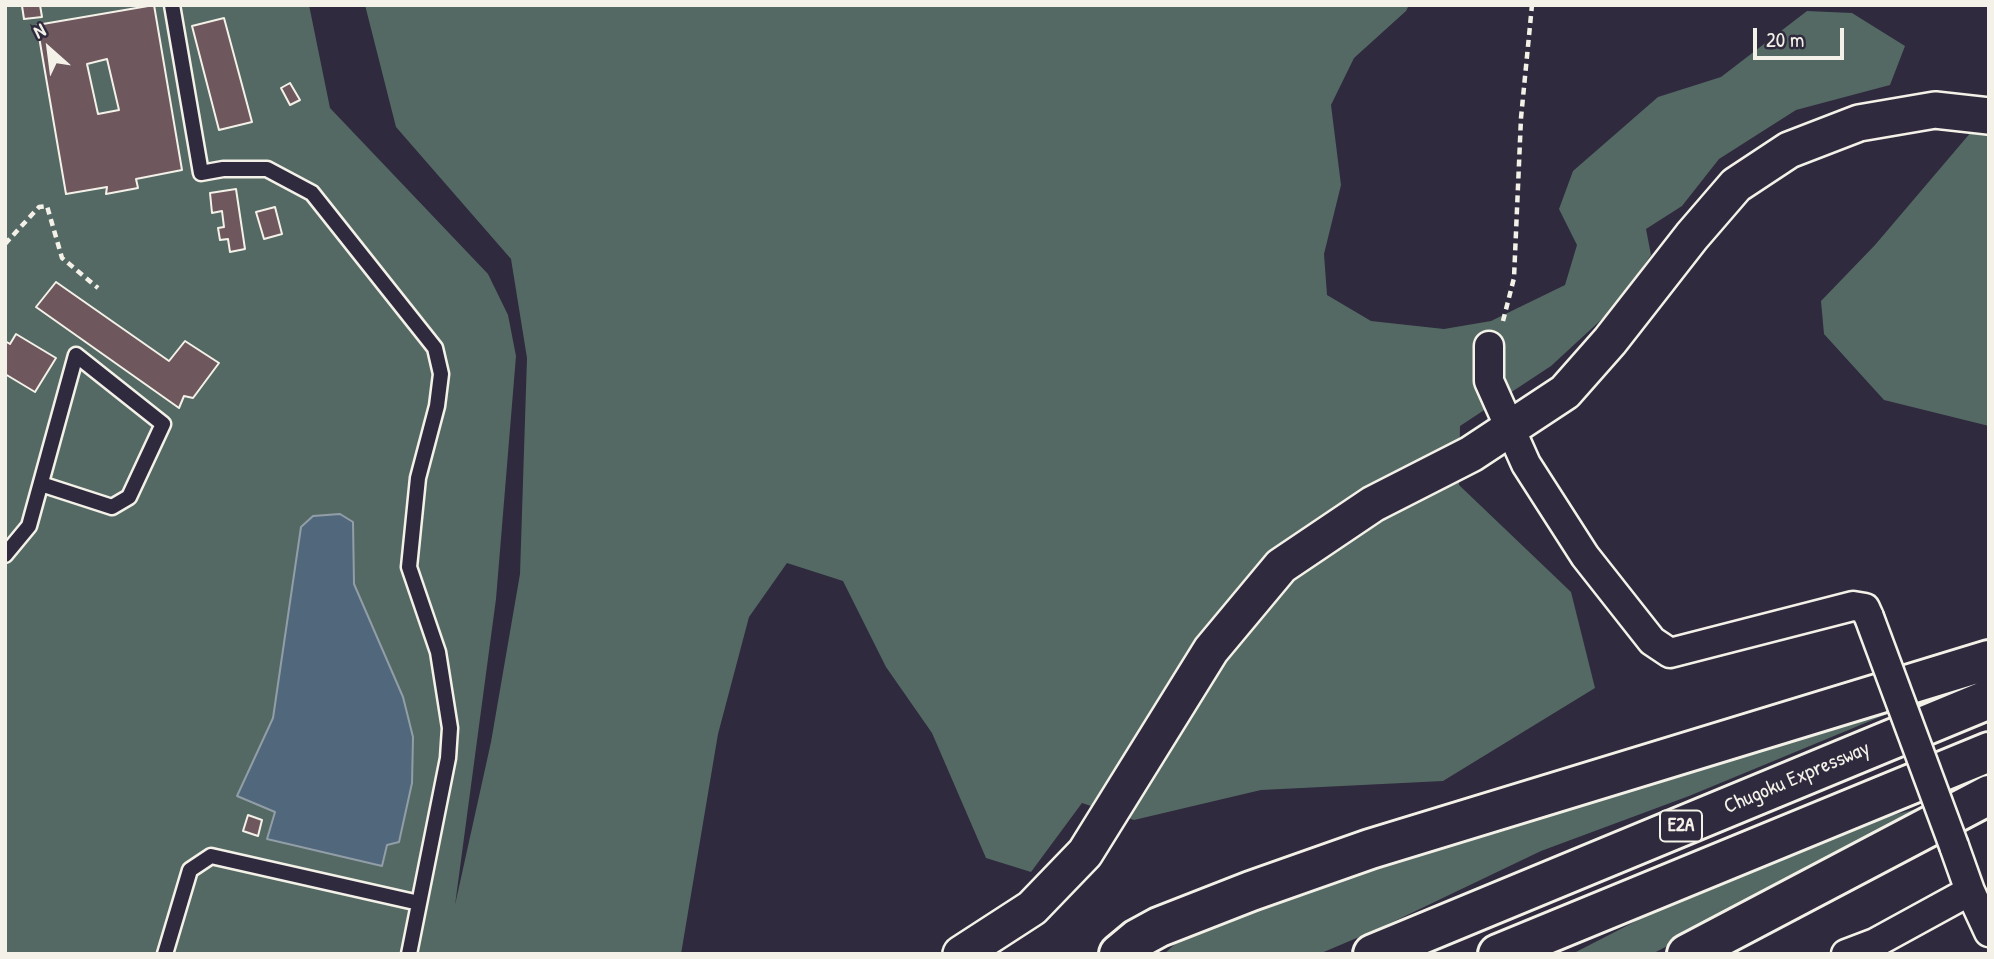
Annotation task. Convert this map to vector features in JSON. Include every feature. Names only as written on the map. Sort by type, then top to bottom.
[{"type":"highway","points":[[1119,954],[1137,939],[1170,922],[1370,849],[1989,660]]},
{"type":"highway","name":"Chugoku Expressway","points":[[1373,954],[1989,699]]},
{"type":"highway","name":"E2A","points":[[1498,954],[1989,752]]},
{"type":"highway","points":[[1687,954],[1989,795]]},
{"type":"street","points":[[961,954],[1032,908],[1085,853],[1211,650],[1281,566],[1373,504],[1471,454],[1565,393],[1736,185],[1789,150],[1859,123],[1935,110],[1989,116]]},
{"type":"street","points":[[1489,346],[1489,381],[1526,464],[1585,556],[1652,642],[1670,653],[1853,606],[1865,608],[1970,891],[1989,932]]},
{"type":"street","points":[[1846,954],[1875,943],[1970,891]]},
{"type":"lane","points":[[172,5],[201,173],[223,169],[267,169],[312,193],[435,348],[441,374],[437,406],[418,478],[409,567],[438,652],[450,728],[448,758],[409,954]]},
{"type":"lane","points":[[5,555],[29,526],[76,355],[163,424],[129,497],[112,507],[41,484]]},
{"type":"lane","points":[[165,954],[190,870],[211,856],[419,902]]},
{"type":"path","points":[[1489,346],[1505,317],[1514,278],[1521,118],[1532,5]]},
{"type":"path","points":[[5,244],[39,207],[47,206],[62,258],[98,288]]},
{"type":"green space","points":[[5,5],[309,5],[330,108],[488,274],[508,315],[516,356],[496,599],[455,905],[491,742],[520,574],[527,358],[511,259],[396,127],[365,5],[1409,5],[1406,11],[1354,58],[1331,105],[1341,185],[1324,254],[1327,295],[1371,321],[1444,329],[1491,321],[1565,285],[1577,245],[1559,209],[1573,171],[1658,97],[1721,77],[1807,11],[1852,13],[1905,46],[1890,85],[1796,110],[1719,159],[1682,206],[1646,229],[1651,255],[1615,307],[1551,366],[1460,426],[1459,485],[1571,592],[1595,688],[1443,781],[1261,790],[1134,820],[1082,803],[1031,872],[986,858],[932,733],[886,667],[843,581],[787,563],[749,617],[718,734],[681,954],[5,954]]},
{"type":"green space","points":[[1989,111],[1989,426],[1884,400],[1824,334],[1821,301],[1875,245]]},
{"type":"green space","points":[[1882,704],[1887,714],[1689,796],[1541,851],[1378,929],[1319,954],[1164,954],[1185,935],[1257,903]]},
{"type":"green space","points":[[1916,809],[1919,815],[1652,954],[1572,954],[1673,902],[1878,819]]},
{"type":"water","points":[[340,514],[353,522],[354,584],[403,697],[413,737],[412,783],[399,842],[387,845],[382,866],[267,839],[275,812],[237,796],[273,718],[301,527],[313,516]]},
{"type":"building","points":[[40,5],[42,17],[24,19],[22,6]]},
{"type":"building","points":[[154,5],[182,170],[136,179],[138,188],[106,194],[107,187],[66,194],[37,25]],"holes":[[[107,59],[119,110],[98,114],[87,64]]]},
{"type":"building","points":[[224,18],[252,122],[219,130],[192,26]]},
{"type":"building","points":[[290,83],[300,100],[290,105],[281,88]]},
{"type":"building","points":[[236,189],[245,249],[230,252],[228,239],[220,240],[218,228],[224,227],[222,211],[212,213],[210,193]]},
{"type":"building","points":[[275,207],[282,234],[264,239],[256,212]]},
{"type":"building","points":[[56,282],[169,361],[185,341],[219,363],[193,398],[184,396],[179,408],[36,307]]},
{"type":"building","points":[[16,334],[56,358],[35,392],[5,374],[5,341],[10,344]]},
{"type":"building","points":[[248,815],[262,820],[258,836],[243,831]]}]
